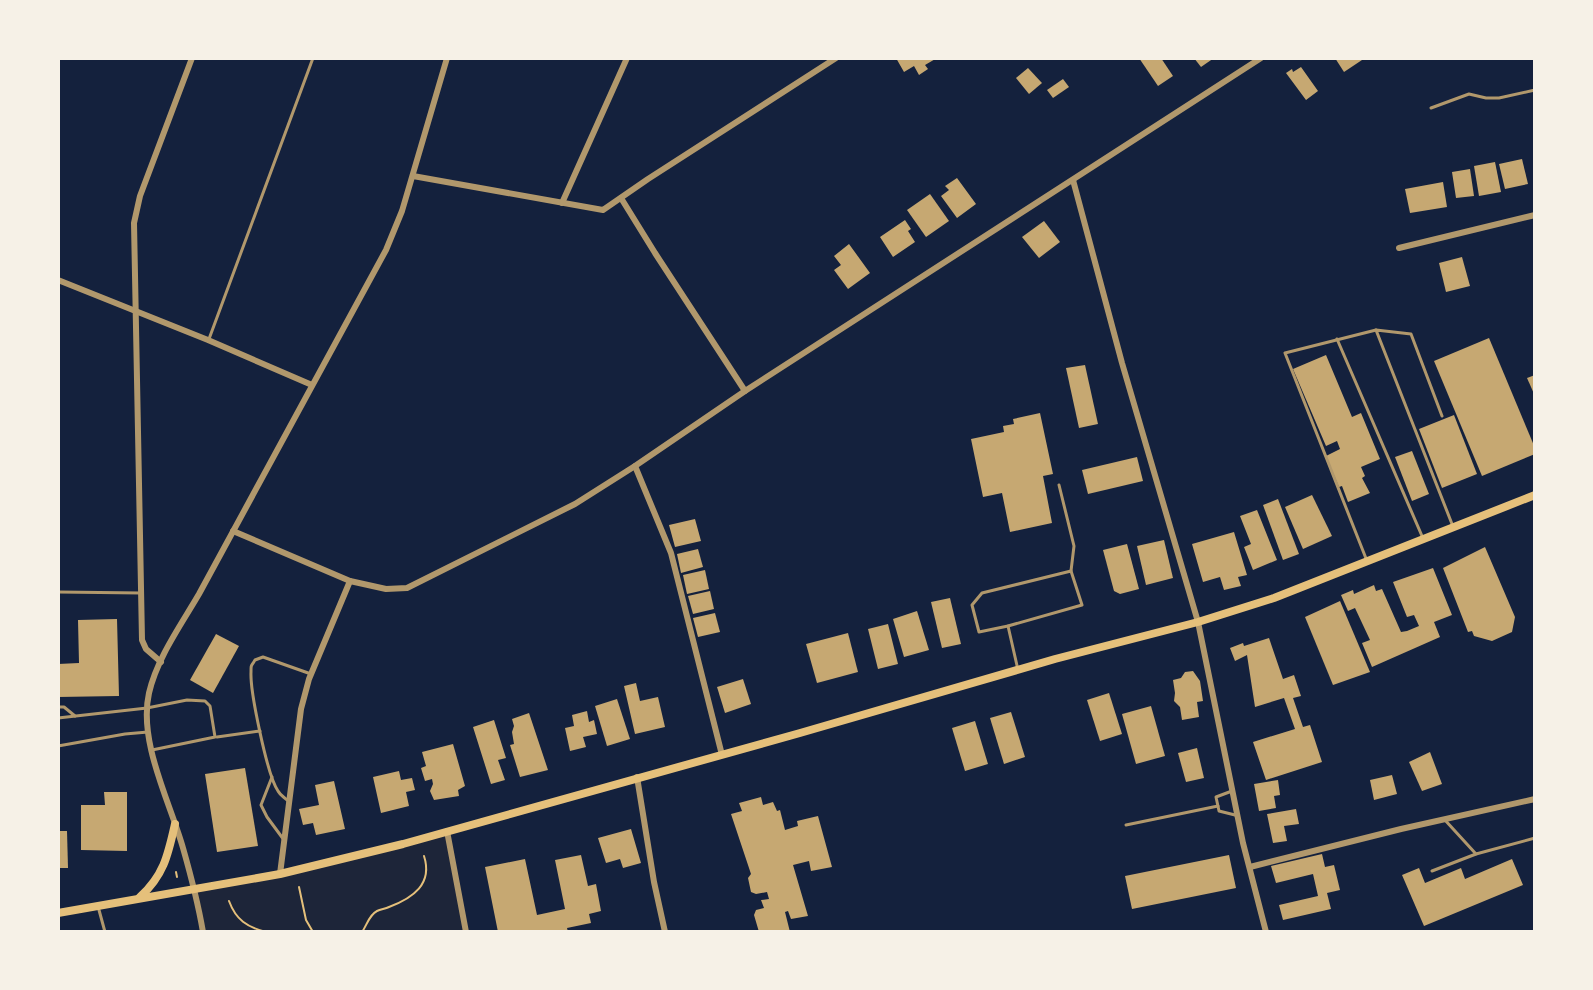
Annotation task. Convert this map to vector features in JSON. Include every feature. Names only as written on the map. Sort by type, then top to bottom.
[{"type":"main road","points":[[58,913],[280,874],[375,851],[1198,622],[1274,598],[1535,495]]},
{"type":"main road","points":[[139,899],[161,873],[175,824]]},
{"type":"street","points":[[161,662],[146,649],[142,640],[134,223],[140,196],[192,58]]},
{"type":"street","points":[[203,932],[195,889],[159,780],[148,732],[147,708],[151,685],[386,250],[402,211],[447,58]]},
{"type":"street","points":[[562,203],[627,58]]},
{"type":"street","points":[[413,176],[603,210],[836,58]]},
{"type":"street","points":[[233,531],[350,581],[386,589],[407,588],[575,504],[1259,58]]},
{"type":"street","points":[[1073,180],[1114,336],[1198,622],[1232,791],[1266,932]]},
{"type":"street","points":[[621,198],[745,391]]},
{"type":"street","points":[[1399,248],[1535,215]]},
{"type":"street","points":[[58,280],[312,385]]},
{"type":"street","points":[[635,466],[671,553],[722,755]]},
{"type":"street","points":[[280,874],[298,723],[311,674],[350,581]]},
{"type":"street","points":[[637,777],[665,932]]},
{"type":"street","points":[[1250,867],[1535,799]]},
{"type":"street","points":[[447,831],[466,932]]},
{"type":"lane","points":[[208,340],[313,58]]},
{"type":"lane","points":[[1431,108],[1469,94],[1499,98],[1535,90]]},
{"type":"lane","points":[[1376,330],[1454,527]]},
{"type":"lane","points":[[1367,561],[1285,353],[1376,330],[1411,334],[1442,416]]},
{"type":"lane","points":[[1337,339],[1424,539]]},
{"type":"lane","points":[[1059,485],[1074,546],[1071,571],[1082,605],[979,632],[972,605],[982,593],[1071,571]]},
{"type":"lane","points":[[58,592],[141,593]]},
{"type":"lane","points":[[1008,626],[1018,670]]},
{"type":"lane","points":[[288,801],[278,791],[272,777],[260,731],[251,666],[263,657],[311,674]]},
{"type":"lane","points":[[58,718],[187,700],[205,701],[210,706],[215,737]]},
{"type":"lane","points":[[58,707],[64,707],[78,717]]},
{"type":"lane","points":[[152,750],[260,731]]},
{"type":"lane","points":[[58,746],[148,732]]},
{"type":"lane","points":[[272,777],[261,805],[284,840]]},
{"type":"lane","points":[[1232,791],[1216,797],[1219,811],[1238,815]]},
{"type":"lane","points":[[1126,825],[1218,806]]},
{"type":"lane","points":[[1444,819],[1476,854]]},
{"type":"lane","points":[[1432,871],[1476,854],[1535,838]]},
{"type":"lane","points":[[98,906],[105,932]]},
{"type":"path","points":[[362,932],[373,914],[414,894],[422,886],[428,867],[424,856]]},
{"type":"path","points":[[176,872],[177,877]]},
{"type":"path","points":[[299,887],[306,920],[313,932]]},
{"type":"path","points":[[229,901],[240,921],[266,932]]},
{"type":"shaded area","points":[[447,831],[466,932],[203,932],[195,889]]},
{"type":"building","points":[[896,58],[937,58],[925,65],[928,69],[919,75],[914,66],[904,72]]},
{"type":"building","points":[[1139,58],[1161,58],[1173,76],[1158,86]]},
{"type":"building","points":[[1194,58],[1214,58],[1201,67]]},
{"type":"building","points":[[1335,58],[1365,58],[1344,72]]},
{"type":"building","points":[[1301,67],[1318,91],[1306,100],[1286,73]]},
{"type":"building","points":[[1028,68],[1042,83],[1029,94],[1016,78]]},
{"type":"building","points":[[1063,79],[1069,87],[1053,98],[1047,90]]},
{"type":"building","points":[[1522,159],[1528,184],[1505,189],[1499,164]]},
{"type":"building","points":[[1495,162],[1501,192],[1479,196],[1474,166]]},
{"type":"building","points":[[1470,169],[1474,196],[1456,198],[1452,172]]},
{"type":"building","points":[[957,178],[976,204],[957,218],[941,196],[949,190],[945,186]]},
{"type":"building","points":[[1443,182],[1447,207],[1410,213],[1405,189]]},
{"type":"building","points":[[930,194],[949,221],[926,237],[907,210]]},
{"type":"building","points":[[905,220],[915,242],[893,257],[880,237]]},
{"type":"building","points":[[1044,221],[1060,242],[1039,258],[1022,237]]},
{"type":"building","points":[[849,244],[870,273],[848,289],[834,270],[841,265],[834,256]]},
{"type":"building","points":[[1462,257],[1470,286],[1446,292],[1439,263]]},
{"type":"building","points":[[1489,338],[1535,454],[1482,476],[1434,361]]},
{"type":"building","points":[[1326,355],[1352,417],[1361,413],[1380,459],[1361,467],[1365,476],[1362,478],[1370,493],[1348,502],[1326,456],[1340,449],[1337,441],[1326,446],[1293,369]]},
{"type":"building","points":[[1085,365],[1098,424],[1079,428],[1066,368]]},
{"type":"building","points":[[1535,375],[1535,396],[1527,378]]},
{"type":"building","points":[[1040,413],[1053,474],[1043,476],[1052,523],[1010,532],[1002,493],[983,497],[971,439],[1004,432],[1003,426],[1014,424],[1013,419]]},
{"type":"building","points":[[1454,415],[1477,474],[1442,488],[1419,429]]},
{"type":"building","points":[[1412,451],[1429,494],[1412,501],[1395,457]]},
{"type":"building","points":[[1137,457],[1143,481],[1088,494],[1082,470]]},
{"type":"building","points":[[1312,495],[1332,536],[1303,549],[1285,507]]},
{"type":"building","points":[[1278,499],[1299,554],[1283,560],[1263,505]]},
{"type":"building","points":[[1257,510],[1277,560],[1253,570],[1244,547],[1251,544],[1240,516]]},
{"type":"building","points":[[695,519],[701,541],[675,547],[669,525]]},
{"type":"building","points":[[1234,532],[1247,575],[1238,577],[1241,586],[1224,590],[1220,577],[1203,582],[1192,544]]},
{"type":"building","points":[[1164,540],[1173,578],[1146,585],[1137,546]]},
{"type":"building","points":[[1127,544],[1139,589],[1120,594],[1114,591],[1103,550]]},
{"type":"building","points":[[1485,547],[1515,617],[1512,632],[1492,641],[1468,632],[1443,568]]},
{"type":"building","points":[[698,549],[703,567],[681,573],[677,554]]},
{"type":"building","points":[[1433,568],[1452,615],[1434,622],[1440,637],[1372,667],[1362,643],[1370,640],[1355,608],[1348,611],[1341,595],[1353,590],[1354,594],[1374,585],[1376,591],[1382,589],[1401,632],[1407,631],[1419,626],[1414,615],[1407,617],[1393,582]]},
{"type":"building","points":[[705,570],[709,589],[687,594],[683,575]]},
{"type":"building","points":[[710,591],[714,609],[693,614],[688,596]]},
{"type":"building","points":[[950,598],[961,644],[942,648],[931,602]]},
{"type":"building","points":[[1340,601],[1370,672],[1333,685],[1305,617]]},
{"type":"building","points":[[917,611],[929,650],[904,657],[893,619]]},
{"type":"building","points":[[715,613],[720,632],[698,637],[693,618]]},
{"type":"building","points":[[117,619],[119,696],[58,697],[58,664],[79,663],[78,620]]},
{"type":"building","points":[[888,624],[898,664],[878,669],[868,629]]},
{"type":"building","points":[[848,633],[858,672],[817,683],[806,644]]},
{"type":"building","points":[[216,634],[239,646],[213,693],[190,680]]},
{"type":"building","points":[[1269,638],[1283,679],[1294,675],[1301,696],[1293,698],[1303,727],[1310,725],[1322,762],[1266,780],[1253,742],[1295,729],[1284,698],[1255,707],[1247,655],[1235,661],[1230,648]]},
{"type":"building","points":[[1193,671],[1200,681],[1203,701],[1197,702],[1199,717],[1182,720],[1180,707],[1174,701],[1173,680]]},
{"type":"building","points":[[743,679],[751,704],[725,713],[717,687]]},
{"type":"building","points":[[636,683],[640,701],[658,697],[665,727],[635,734],[624,686]]},
{"type":"building","points":[[1109,693],[1122,734],[1100,741],[1087,700]]},
{"type":"building","points":[[617,699],[630,739],[607,746],[595,706]]},
{"type":"building","points":[[1151,706],[1165,756],[1136,764],[1122,714]]},
{"type":"building","points":[[587,711],[589,722],[594,720],[597,734],[583,737],[586,747],[570,751],[565,728],[574,726],[572,715]]},
{"type":"building","points":[[1011,712],[1025,757],[1004,764],[990,718]]},
{"type":"building","points":[[529,713],[548,770],[520,777],[510,745],[514,744],[512,719]]},
{"type":"building","points":[[494,720],[506,758],[498,760],[505,780],[491,784],[473,727]]},
{"type":"building","points":[[975,721],[988,764],[965,771],[952,728]]},
{"type":"building","points":[[453,744],[465,786],[458,790],[459,796],[434,800],[430,791],[432,779],[425,781],[421,768],[426,766],[422,752]]},
{"type":"building","points":[[1197,748],[1204,778],[1186,782],[1178,753]]},
{"type":"building","points":[[1430,752],[1442,784],[1422,791],[1409,762]]},
{"type":"building","points":[[245,768],[258,846],[217,852],[205,774]]},
{"type":"building","points":[[399,771],[401,780],[412,778],[415,790],[406,792],[409,806],[381,813],[373,777]]},
{"type":"building","points":[[1392,775],[1397,794],[1374,800],[1370,780]]},
{"type":"building","points":[[1278,780],[1280,795],[1274,796],[1276,808],[1259,811],[1254,784]]},
{"type":"building","points":[[334,781],[345,829],[316,835],[313,823],[303,825],[299,809],[319,805],[315,785]]},
{"type":"building","points":[[104,792],[127,792],[127,851],[81,850],[81,805],[105,805]]},
{"type":"building","points":[[761,797],[763,805],[773,802],[777,811],[780,810],[785,830],[798,826],[797,821],[818,816],[832,867],[811,871],[809,861],[793,865],[808,916],[791,919],[788,911],[785,912],[790,932],[759,932],[754,915],[756,910],[764,908],[761,900],[769,899],[767,892],[751,892],[748,878],[751,874],[731,814],[742,811],[739,803]]},
{"type":"building","points":[[1296,809],[1299,824],[1284,826],[1287,841],[1273,843],[1267,814]]},
{"type":"building","points":[[631,829],[641,863],[623,868],[620,859],[606,863],[598,838]]},
{"type":"building","points":[[58,831],[67,831],[68,868],[58,868]]},
{"type":"building","points":[[1322,854],[1325,867],[1334,865],[1340,890],[1327,893],[1331,909],[1283,920],[1279,905],[1318,896],[1313,874],[1276,883],[1271,866]]},
{"type":"building","points":[[581,855],[588,886],[596,884],[601,911],[589,914],[591,923],[567,928],[568,932],[498,932],[485,867],[525,859],[537,915],[565,909],[555,860]]},
{"type":"building","points":[[1229,855],[1236,888],[1132,909],[1125,876]]},
{"type":"building","points":[[1512,859],[1523,885],[1424,926],[1402,875],[1419,868],[1425,883],[1461,868],[1465,879]]}]
